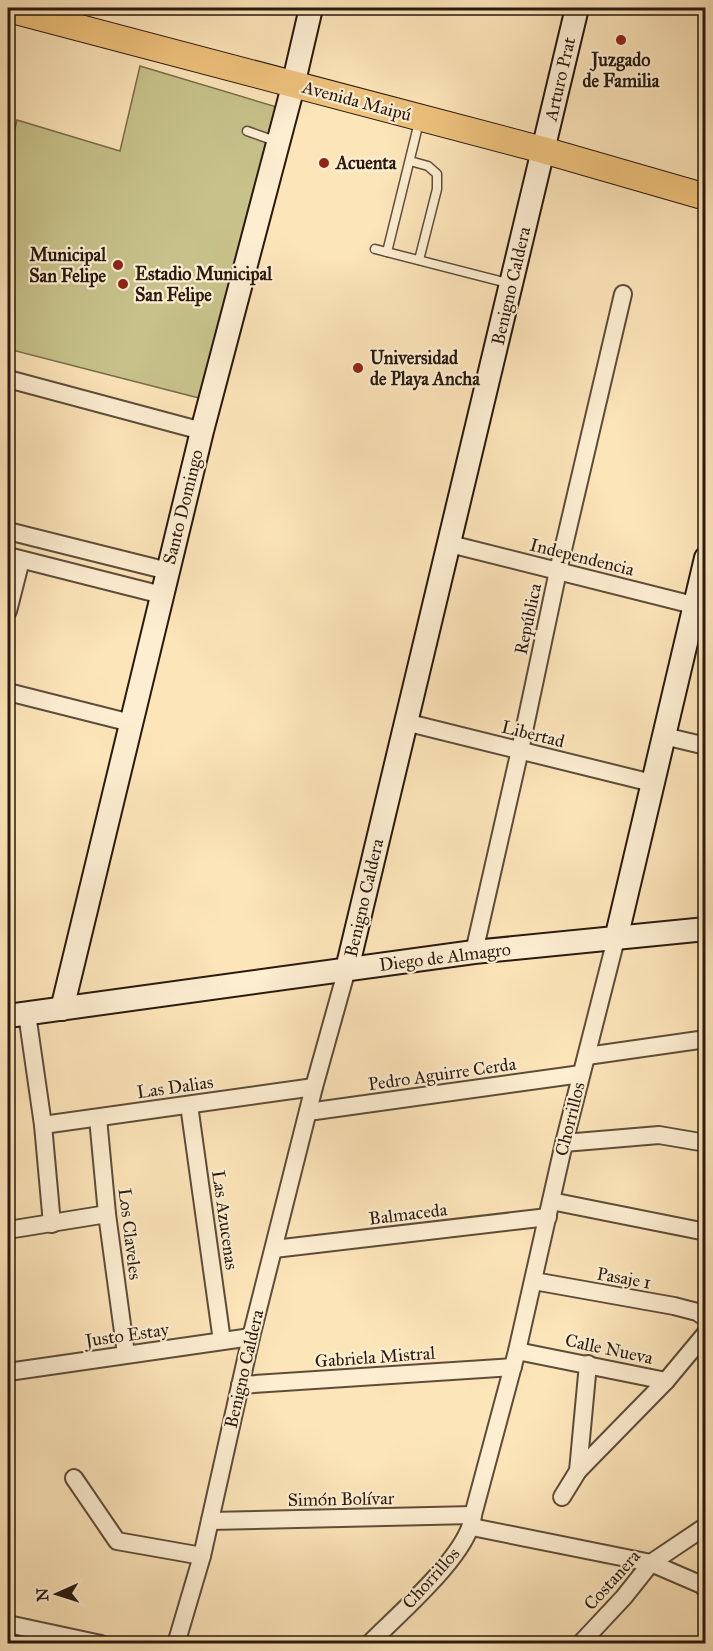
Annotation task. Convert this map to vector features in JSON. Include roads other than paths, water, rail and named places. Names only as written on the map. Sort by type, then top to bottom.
[{"type":"main road","name":"Avenida Maipú","points":[[8,9],[58,12],[545,143],[705,197]]},
{"type":"main road","name":"Avenida Maipú","points":[[295,76],[420,118],[545,143],[705,180]]},
{"type":"street","name":"Santo Domingo","points":[[62,1009],[202,431],[311,8]]},
{"type":"street","name":"Arturo Prat","points":[[545,143],[577,8]]},
{"type":"street","name":"Benigno Caldera","points":[[176,1644],[202,1556],[251,1337],[314,1087],[347,969],[545,143]]},
{"type":"street","name":"República","points":[[474,952],[558,572],[623,294]]},
{"type":"street","points":[[8,379],[202,431]]},
{"type":"street","points":[[8,531],[168,571]]},
{"type":"street","name":"Independencia","points":[[450,544],[700,606]]},
{"type":"street","points":[[8,611],[14,558],[162,595]]},
{"type":"street","name":"Chorrillos","points":[[369,1644],[450,1562],[473,1521],[534,1281],[564,1143],[616,939],[652,783],[700,606],[705,558]]},
{"type":"street","points":[[8,692],[131,723]]},
{"type":"street","name":"Libertad","points":[[405,722],[652,783]]},
{"type":"street","points":[[664,736],[705,746]]},
{"type":"street","name":"Diego de Almagro","points":[[17,1015],[474,952],[705,929]]},
{"type":"street","points":[[17,1015],[43,1125],[52,1224]]},
{"type":"street","points":[[587,1056],[705,1039]]},
{"type":"street","name":"Pedro Aguirre Cerda","points":[[308,1112],[581,1074]]},
{"type":"street","name":"Las Dalias","points":[[43,1125],[314,1087]]},
{"type":"street","name":"Las Azucenas","points":[[189,1105],[222,1341]]},
{"type":"street","name":"Los Claveles","points":[[98,1119],[106,1214],[126,1354]]},
{"type":"street","points":[[564,1143],[659,1135],[705,1143]]},
{"type":"street","points":[[549,1209],[705,1232]]},
{"type":"street","name":"Balmaceda","points":[[273,1249],[549,1209]]},
{"type":"street","points":[[8,1230],[106,1214]]},
{"type":"street","name":"Pasaje 1","points":[[534,1281],[674,1306],[697,1312],[705,1318]]},
{"type":"street","name":"Calle Nueva","points":[[515,1359],[588,1364],[666,1381],[705,1333]]},
{"type":"street","name":"Justo Estay","points":[[8,1372],[251,1337]]},
{"type":"street","name":"Gabriela Mistral","points":[[240,1385],[515,1359]]},
{"type":"street","points":[[578,1471],[588,1364]]},
{"type":"street","points":[[562,1497],[578,1471],[666,1381]]},
{"type":"street","points":[[75,1478],[117,1541],[202,1556]]},
{"type":"street","name":"Simón Bolívar","points":[[210,1521],[473,1521],[651,1563],[702,1585],[705,1590]]},
{"type":"street","name":"Costanera","points":[[580,1644],[624,1597],[651,1563],[705,1526]]},
{"type":"street","points":[[8,1624],[101,1644]]},
{"type":"lane","points":[[387,252],[420,118]]},
{"type":"lane","points":[[248,131],[278,142]]},
{"type":"lane","points":[[410,161],[428,166],[437,174],[437,189],[419,260]]},
{"type":"lane","points":[[375,249],[512,284]]},
{"type":"place","name":"Juzgado de Familia","points":[[621,40]]},
{"type":"place","name":"Acuenta","points":[[324,163]]},
{"type":"place","name":"Municipal San Felipe","points":[[118,265]]},
{"type":"place","name":"Estadio Municipal San Felipe","points":[[123,284]]},
{"type":"place","name":"Universidad de Playa Ancha","points":[[358,368]]}]
